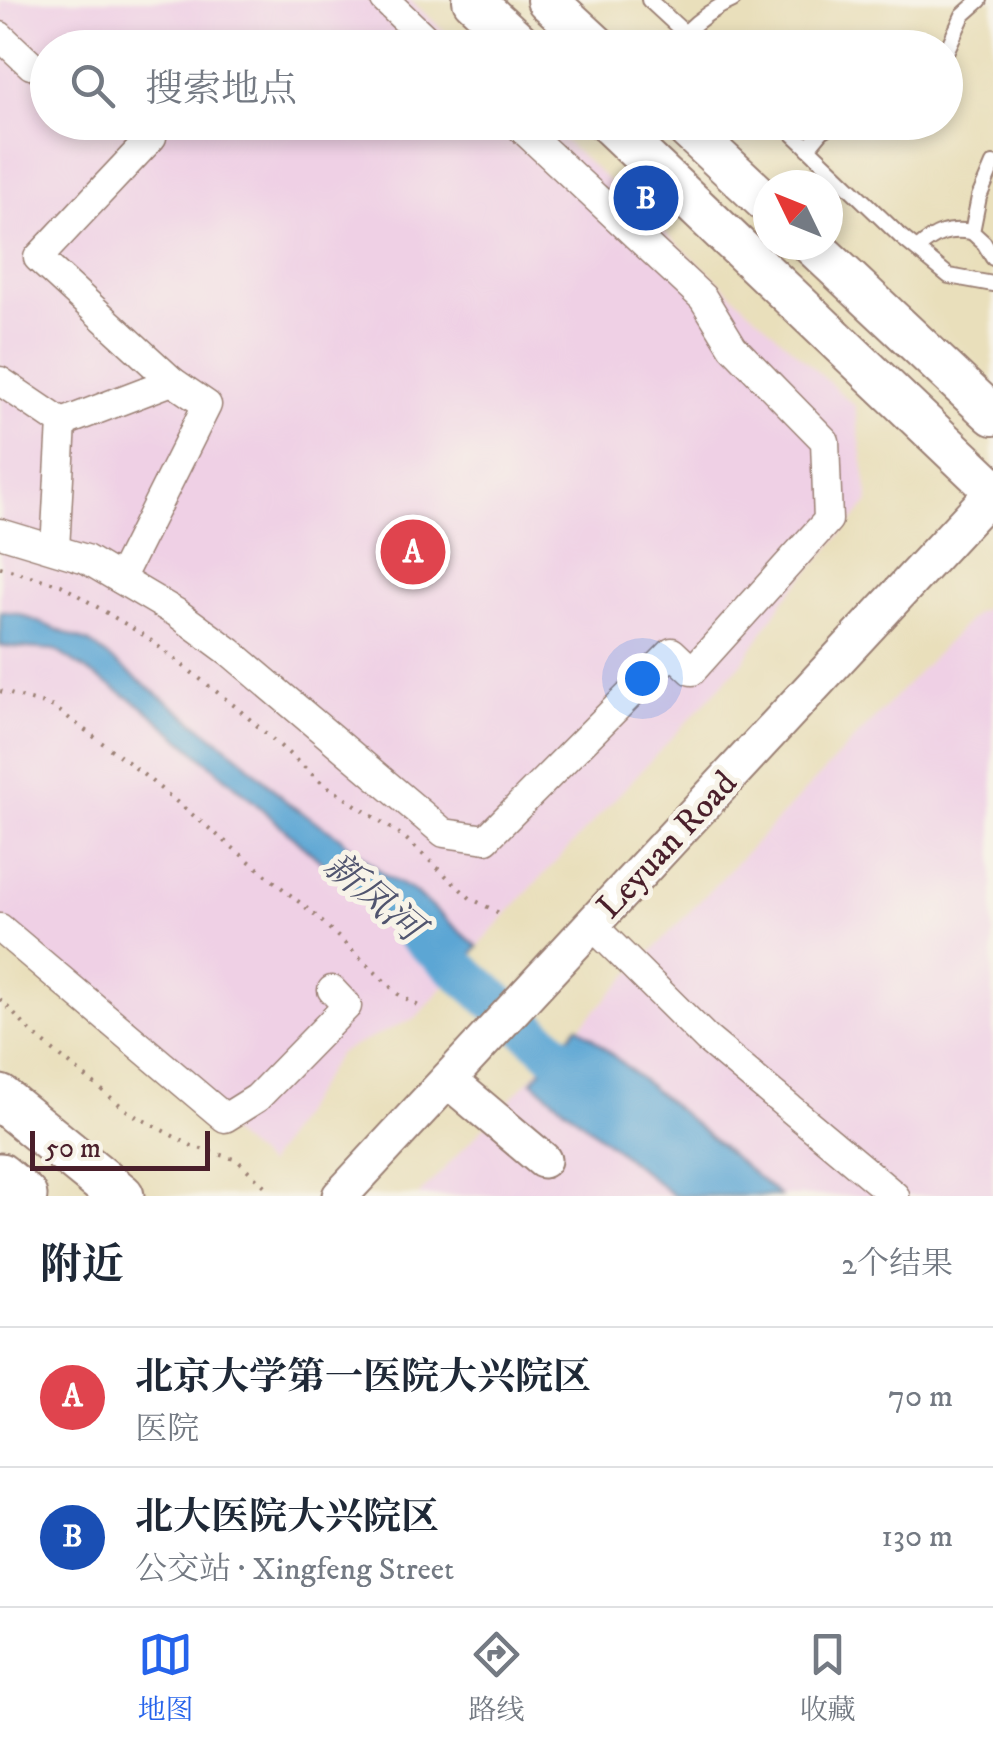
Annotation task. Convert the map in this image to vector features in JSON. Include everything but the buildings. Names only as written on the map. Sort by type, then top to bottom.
[{"type":"main road","points":[[473,0],[506,30]]},
{"type":"main road","points":[[547,0],[580,30]]},
{"type":"main road","points":[[626,140],[993,491]]},
{"type":"main road","points":[[699,140],[753,190]]},
{"type":"main road","points":[[828,260],[993,415]]},
{"type":"main road","points":[[0,1098],[121,1196]]},
{"type":"main road","points":[[0,1176],[24,1196]]},
{"type":"street","points":[[385,0],[416,30]]},
{"type":"street","points":[[0,36],[30,64]]},
{"type":"street","points":[[120,579],[206,404],[172,381],[38,258],[149,140]]},
{"type":"street","points":[[0,533],[86,559],[178,613],[444,833],[486,839],[672,652],[692,671],[828,520],[826,441],[732,347],[703,298],[535,140]]},
{"type":"street","points":[[0,380],[62,422]]},
{"type":"street","points":[[62,422],[172,381]]},
{"type":"street","points":[[55,549],[62,422]]},
{"type":"street","name":"Leyuan Road","points":[[340,1196],[993,491]]},
{"type":"street","points":[[0,928],[225,1118],[257,1098],[347,1006],[332,990]]},
{"type":"street","points":[[581,936],[895,1196]]},
{"type":"street","points":[[448,1080],[543,1160]]},
{"type":"lane","points":[[648,0],[682,30]]},
{"type":"lane","points":[[686,30],[733,0]]},
{"type":"lane","points":[[956,30],[963,16],[980,0]]},
{"type":"lane","points":[[800,140],[949,276],[993,284]]},
{"type":"lane","points":[[808,148],[815,140]]},
{"type":"lane","points":[[972,232],[979,197],[993,164]]},
{"type":"lane","points":[[917,249],[954,229],[972,232],[993,258]]},
{"type":"path","points":[[0,567],[61,585],[145,636],[236,707],[321,782],[404,837],[470,898],[505,916]]},
{"type":"path","points":[[0,691],[54,707],[128,762],[315,915],[398,994],[424,1009]]},
{"type":"path","points":[[0,1000],[34,1036],[130,1113],[192,1146],[237,1160],[268,1188]]},
{"type":"shaded area","points":[[0,0],[410,0],[443,30],[30,30],[30,140],[564,140],[855,406],[869,502],[783,601],[743,662],[505,916],[417,1017],[339,1053],[267,1165],[0,937]]},
{"type":"shaded area","points":[[993,605],[993,1196],[418,1196],[975,613]]},
{"type":"water","points":[[0,611],[19,614],[90,643],[239,756],[289,804],[337,835],[386,876],[413,891],[478,947],[453,976],[143,707],[55,650],[0,646]]},
{"type":"water","points":[[578,1026],[780,1196],[674,1196],[532,1081]]},
{"type":"waterway","name":"新凤河","points":[[415,932],[600,1091]]},
{"type":"place","name":"北大医院大兴院区","points":[[646,198]]},
{"type":"place","name":"北京大学第一医院大兴院区","points":[[413,552]]}]
